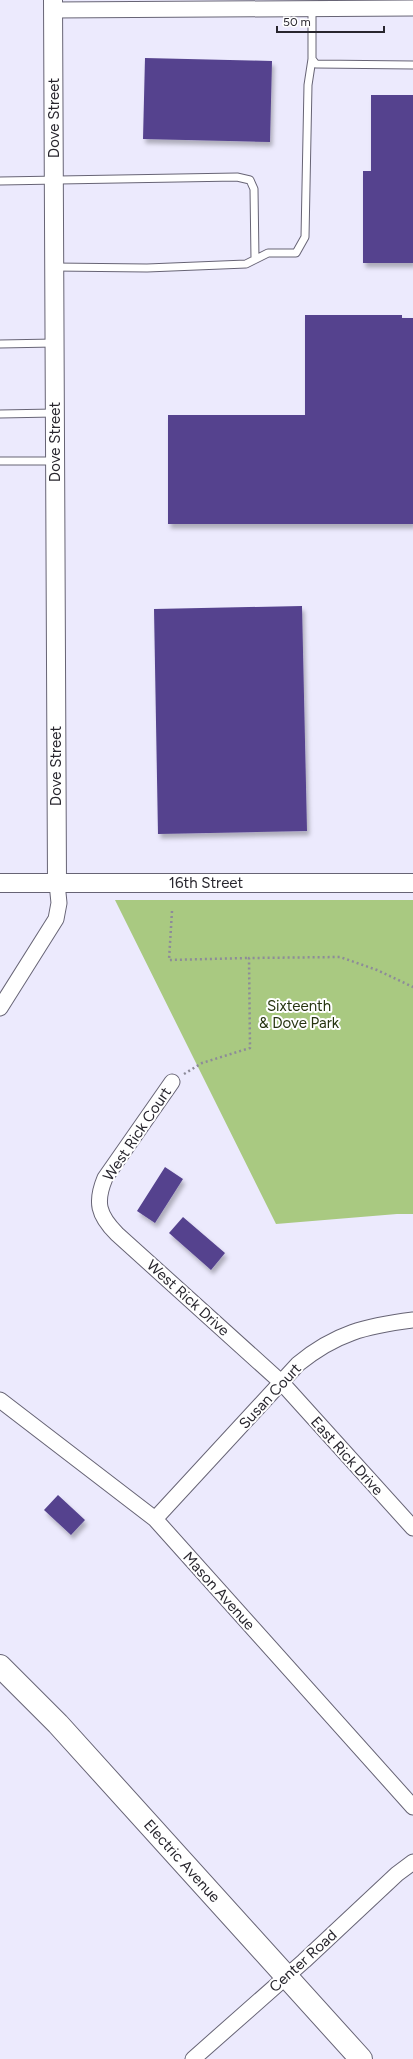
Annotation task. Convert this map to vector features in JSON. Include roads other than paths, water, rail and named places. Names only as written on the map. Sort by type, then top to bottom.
[{"type":"main road","name":"Electric Avenue","points":[[0,1666],[58,1724],[361,2059]]},
{"type":"street","points":[[53,5],[321,6],[413,8]]},
{"type":"street","name":"Dove Street","points":[[53,5],[57,883]]},
{"type":"street","name":"16th Street","points":[[0,883],[413,883]]},
{"type":"street","points":[[0,1008],[56,919],[60,903],[57,883]]},
{"type":"street","name":"West Rick Court","points":[[99,1209],[101,1188],[105,1178],[172,1082]]},
{"type":"street","name":"West Rick Drive","points":[[99,1209],[109,1226],[117,1234],[282,1383]]},
{"type":"street","name":"Susan Court","points":[[155,1519],[298,1364],[318,1348],[339,1337],[364,1329],[413,1320]]},
{"type":"street","name":"East Rick Drive","points":[[282,1383],[413,1528]]},
{"type":"street","name":"Mason Avenue","points":[[0,1400],[155,1519],[413,1807]]},
{"type":"street","name":"Center Road","points":[[193,2059],[286,1977],[397,1874],[413,1862]]},
{"type":"lane","points":[[54,267],[147,268],[246,264],[268,253],[296,253],[305,237],[308,85],[321,6]]},
{"type":"lane","points":[[312,59],[316,64],[413,65]]},
{"type":"lane","points":[[0,181],[54,182],[238,178],[250,180],[254,189],[255,260]]},
{"type":"lane","points":[[0,344],[54,343]]},
{"type":"lane","points":[[0,414],[54,413]]},
{"type":"lane","points":[[0,461],[55,461]]},
{"type":"park label","name":"Sixteenth & Dove Park","points":[[299,1014]]}]
